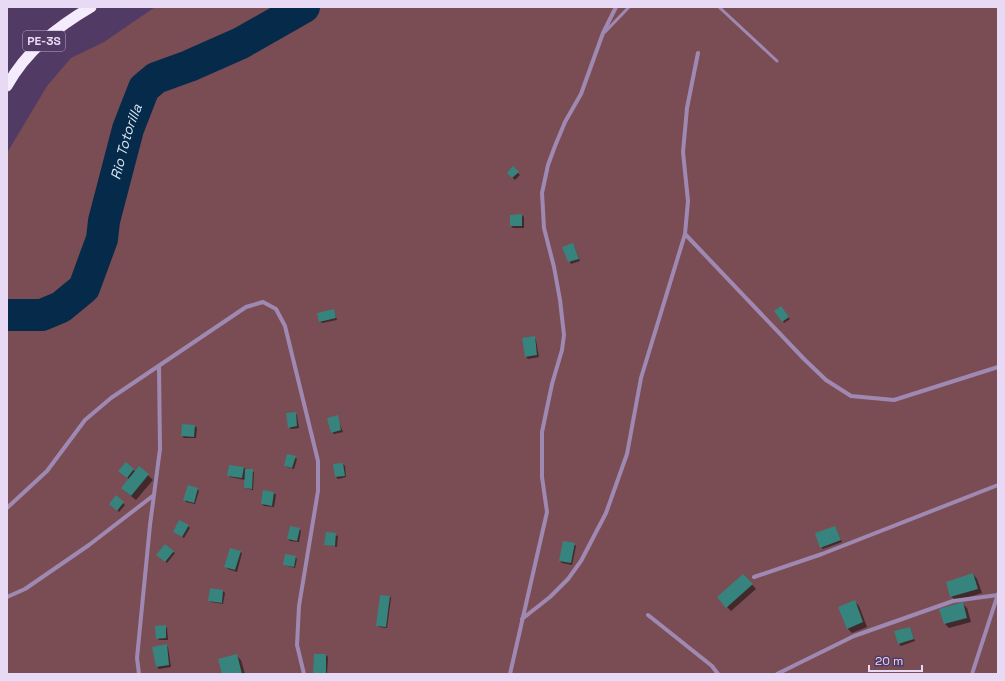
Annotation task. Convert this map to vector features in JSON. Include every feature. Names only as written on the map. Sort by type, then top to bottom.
[{"type":"highway","name":"PE-3S","points":[[7,86],[14,74],[32,51],[64,23],[91,7]]},
{"type":"street","points":[[510,674],[521,619],[547,512],[542,477],[542,432],[552,384],[562,350],[564,334],[555,273],[544,228],[542,193],[548,165],[555,146],[565,122],[581,94],[604,33],[616,7]]},
{"type":"street","points":[[521,619],[537,608],[568,579],[581,561],[606,513],[627,454],[641,378],[685,234],[688,200],[683,152],[687,108],[698,53]]},
{"type":"street","points":[[685,234],[804,359],[826,380],[851,396],[894,400],[998,367]]},
{"type":"street","points":[[7,508],[47,471],[85,420],[111,398],[246,307],[263,302],[276,310],[285,326],[318,461],[318,491],[299,606],[297,645],[304,674]]},
{"type":"street","points":[[139,674],[137,658],[160,449],[159,366]]},
{"type":"street","points":[[754,577],[822,554],[998,485]]},
{"type":"street","points":[[7,597],[25,589],[57,567],[154,495]]},
{"type":"street","points":[[777,674],[854,636],[953,601],[998,594],[972,674]]},
{"type":"street","points":[[648,615],[712,666],[718,674]]},
{"type":"lane","points":[[604,33],[629,7]]},
{"type":"lane","points":[[719,7],[777,61]]},
{"type":"shaded area","points":[[155,7],[998,7],[998,674],[7,674],[7,153],[47,86],[71,58],[104,42]]},
{"type":"building","points":[[513,166],[519,172],[512,178],[507,173]]},
{"type":"building","points":[[522,214],[522,226],[510,226],[510,215]]},
{"type":"building","points":[[573,243],[579,259],[568,262],[562,247]]},
{"type":"building","points":[[781,306],[789,317],[782,322],[774,311]]},
{"type":"building","points":[[334,309],[336,318],[319,322],[317,313]]},
{"type":"building","points":[[535,336],[537,355],[525,357],[522,338]]},
{"type":"building","points":[[296,412],[297,426],[288,428],[286,413]]},
{"type":"building","points":[[338,415],[341,430],[331,433],[327,418]]},
{"type":"building","points":[[182,424],[195,425],[194,437],[181,436]]},
{"type":"building","points":[[287,454],[296,456],[292,468],[284,466]]},
{"type":"building","points":[[126,462],[134,469],[127,478],[118,471]]},
{"type":"building","points":[[343,463],[345,476],[335,477],[333,464]]},
{"type":"building","points":[[229,465],[244,467],[242,478],[227,476]]},
{"type":"building","points":[[139,466],[149,474],[131,496],[121,488]]},
{"type":"building","points":[[245,469],[253,469],[252,489],[244,488]]},
{"type":"building","points":[[188,485],[198,488],[194,503],[183,500]]},
{"type":"building","points":[[263,490],[274,492],[272,506],[261,504]]},
{"type":"building","points":[[116,495],[124,502],[117,511],[109,504]]},
{"type":"building","points":[[179,520],[189,525],[182,537],[173,532]]},
{"type":"building","points":[[290,526],[300,528],[297,541],[287,539]]},
{"type":"building","points":[[835,526],[841,540],[820,548],[815,533]]},
{"type":"building","points":[[326,532],[336,533],[335,546],[324,545]]},
{"type":"building","points":[[563,541],[575,543],[571,563],[559,561]]},
{"type":"building","points":[[165,544],[174,551],[165,562],[156,555]]},
{"type":"building","points":[[230,548],[241,551],[235,570],[224,567]]},
{"type":"building","points":[[285,554],[296,556],[294,567],[283,565]]},
{"type":"building","points":[[973,573],[978,589],[950,597],[946,582]]},
{"type":"building","points":[[743,574],[753,584],[726,608],[717,597]]},
{"type":"building","points":[[210,588],[223,590],[222,603],[208,601]]},
{"type":"building","points":[[380,595],[390,596],[386,627],[376,626]]},
{"type":"building","points":[[855,600],[863,622],[847,629],[838,607]]},
{"type":"building","points":[[963,602],[967,618],[944,624],[939,609]]},
{"type":"building","points":[[166,625],[166,638],[156,639],[155,626]]},
{"type":"building","points":[[910,627],[914,639],[898,644],[894,631]]},
{"type":"building","points":[[167,644],[169,665],[156,667],[152,647]]},
{"type":"building","points":[[237,654],[242,674],[222,674],[218,659]]},
{"type":"building","points":[[314,654],[326,654],[326,673],[313,673]]},
{"type":"waterway","name":"Rio Totorilla","points":[[7,315],[42,315],[61,307],[84,288],[102,239],[104,221],[128,129],[144,88],[156,78],[189,66],[241,43],[304,7]]}]
